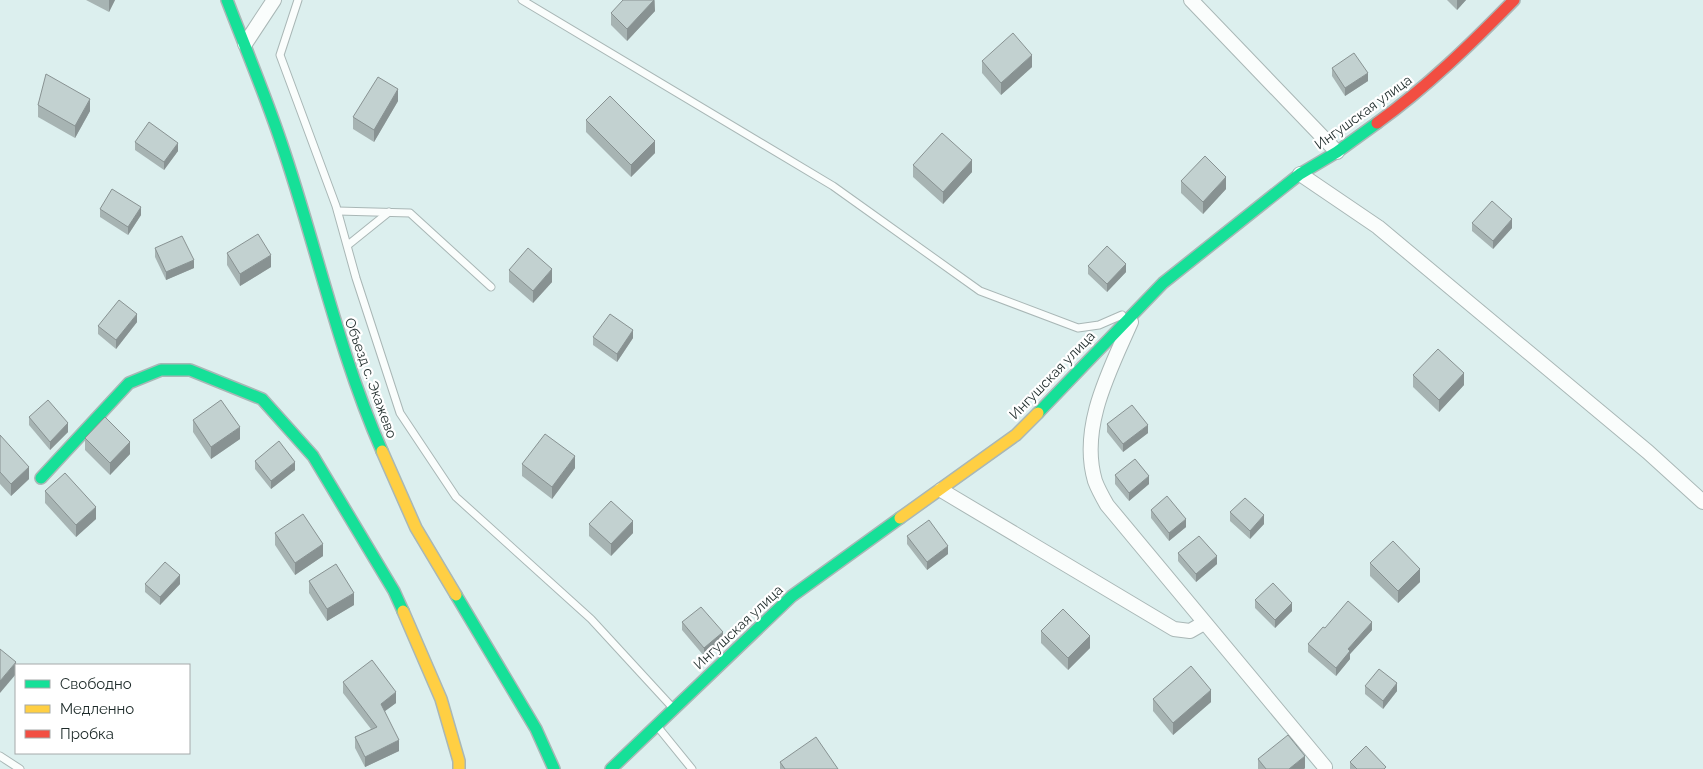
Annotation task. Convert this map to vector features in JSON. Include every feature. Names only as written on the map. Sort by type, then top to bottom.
[{"type":"street","name":"Объезд с. Экажево","points":[[227,0],[281,142],[324,288],[366,415],[416,528],[536,729],[554,769]]},
{"type":"street","points":[[245,44],[274,0]]},
{"type":"street","points":[[1191,0],[1337,152]]},
{"type":"street","name":"Ингушская улица","points":[[611,769],[792,596],[1016,434],[1163,283],[1300,174],[1337,152],[1409,100],[1483,32],[1514,0]]},
{"type":"street","points":[[1300,174],[1378,227],[1648,452],[1703,502]]},
{"type":"street","points":[[1136,310],[1106,379],[1096,412],[1091,454],[1096,482],[1107,505],[1325,767]]},
{"type":"street","points":[[42,478],[129,383],[161,370],[190,370],[262,399],[313,456],[394,591],[441,699],[459,761],[459,769]]},
{"type":"street","points":[[941,490],[1174,629],[1190,631],[1204,623]]},
{"type":"lane","points":[[298,0],[280,55],[338,210],[356,278],[400,413],[456,497],[591,619],[674,709]]},
{"type":"lane","points":[[522,0],[833,186],[980,291],[1078,328],[1099,325],[1136,310]]},
{"type":"lane","points":[[338,210],[410,213],[491,287]]},
{"type":"lane","points":[[348,245],[389,212]]},
{"type":"lane","points":[[657,726],[692,769]]},
{"type":"lane","points":[[0,756],[20,769]]},
{"type":"building","points":[[623,0],[654,0],[627,29],[611,13]]},
{"type":"building","points":[[1013,33],[1032,55],[1001,83],[982,61]]},
{"type":"building","points":[[1354,53],[1368,73],[1345,88],[1332,68]]},
{"type":"building","points":[[46,74],[90,99],[75,126],[38,105]]},
{"type":"building","points":[[378,77],[398,89],[374,130],[353,117]]},
{"type":"building","points":[[610,96],[655,141],[631,165],[586,120]]},
{"type":"building","points":[[149,122],[178,143],[164,162],[135,142]]},
{"type":"building","points":[[942,133],[972,160],[943,192],[913,165]]},
{"type":"building","points":[[1205,156],[1226,177],[1203,202],[1181,181]]},
{"type":"building","points":[[112,189],[141,207],[128,227],[100,209]]},
{"type":"building","points":[[1492,201],[1512,219],[1493,241],[1472,223]]},
{"type":"building","points":[[258,234],[271,255],[240,274],[227,253]]},
{"type":"building","points":[[182,236],[194,260],[166,272],[155,248]]},
{"type":"building","points":[[1107,246],[1126,264],[1107,284],[1088,266]]},
{"type":"building","points":[[528,248],[552,269],[533,291],[509,270]]},
{"type":"building","points":[[119,300],[137,314],[116,340],[98,326]]},
{"type":"building","points":[[610,314],[633,330],[617,354],[593,337]]},
{"type":"building","points":[[1438,349],[1464,373],[1439,400],[1413,375]]},
{"type":"building","points":[[48,400],[68,423],[50,442],[29,417]]},
{"type":"building","points":[[221,400],[240,427],[211,447],[193,420]]},
{"type":"building","points":[[1132,405],[1148,425],[1123,444],[1107,424]]},
{"type":"building","points":[[105,417],[130,442],[110,463],[85,438]]},
{"type":"building","points":[[545,434],[575,456],[552,487],[522,464]]},
{"type":"building","points":[[0,435],[29,467],[11,484],[0,472]]},
{"type":"building","points":[[279,441],[295,462],[271,481],[255,461]]},
{"type":"building","points":[[1135,459],[1149,476],[1129,493],[1115,475]]},
{"type":"building","points":[[65,473],[96,507],[76,525],[45,491]]},
{"type":"building","points":[[1167,496],[1186,519],[1169,533],[1151,510]]},
{"type":"building","points":[[1245,498],[1264,515],[1250,531],[1230,512]]},
{"type":"building","points":[[611,501],[633,521],[611,544],[589,524]]},
{"type":"building","points":[[303,514],[323,544],[295,563],[275,533]]},
{"type":"building","points":[[929,520],[948,546],[927,562],[907,536]]},
{"type":"building","points":[[1199,536],[1217,556],[1196,574],[1178,553]]},
{"type":"building","points":[[1393,541],[1420,569],[1398,591],[1370,563]]},
{"type":"building","points":[[165,562],[180,575],[160,597],[145,584]]},
{"type":"building","points":[[336,564],[354,593],[327,609],[309,581]]},
{"type":"building","points":[[1273,583],[1292,603],[1275,620],[1255,600]]},
{"type":"building","points":[[1348,601],[1372,622],[1348,649],[1350,651],[1336,668],[1308,644],[1323,627],[1325,628]]},
{"type":"building","points":[[701,607],[723,632],[704,648],[682,622]]},
{"type":"building","points":[[1063,609],[1090,636],[1068,658],[1041,631]]},
{"type":"building","points":[[0,649],[16,662],[0,681]]},
{"type":"building","points":[[372,660],[396,692],[381,704],[399,740],[365,757],[355,737],[377,727],[343,682]]},
{"type":"building","points":[[1191,666],[1211,690],[1173,723],[1153,699]]},
{"type":"building","points":[[1379,669],[1397,683],[1383,701],[1365,686]]},
{"type":"building","points":[[1288,735],[1305,756],[1289,769],[1266,769],[1258,759]]},
{"type":"building","points":[[816,737],[838,769],[785,769],[780,762]]},
{"type":"building","points":[[1366,746],[1386,767],[1384,769],[1357,769],[1350,762]]},
{"type":"traffic: fast","points":[[227,0],[281,142],[340,336],[366,413],[382,451]]},
{"type":"traffic: fast","points":[[1038,413],[1163,283],[1300,174],[1337,152],[1377,123]]},
{"type":"traffic: fast","points":[[41,478],[129,383],[161,370],[190,370],[262,399],[313,456],[394,591],[403,611]]},
{"type":"traffic: fast","points":[[611,769],[792,596],[900,518]]},
{"type":"traffic: fast","points":[[456,595],[536,729],[554,769]]},
{"type":"traffic: slow","points":[[900,518],[1016,435],[1038,413]]},
{"type":"traffic: slow","points":[[382,451],[416,528],[456,595]]},
{"type":"traffic: slow","points":[[403,611],[441,699],[459,761],[459,769]]},
{"type":"traffic: jam","points":[[1377,123],[1448,64],[1514,0]]}]
